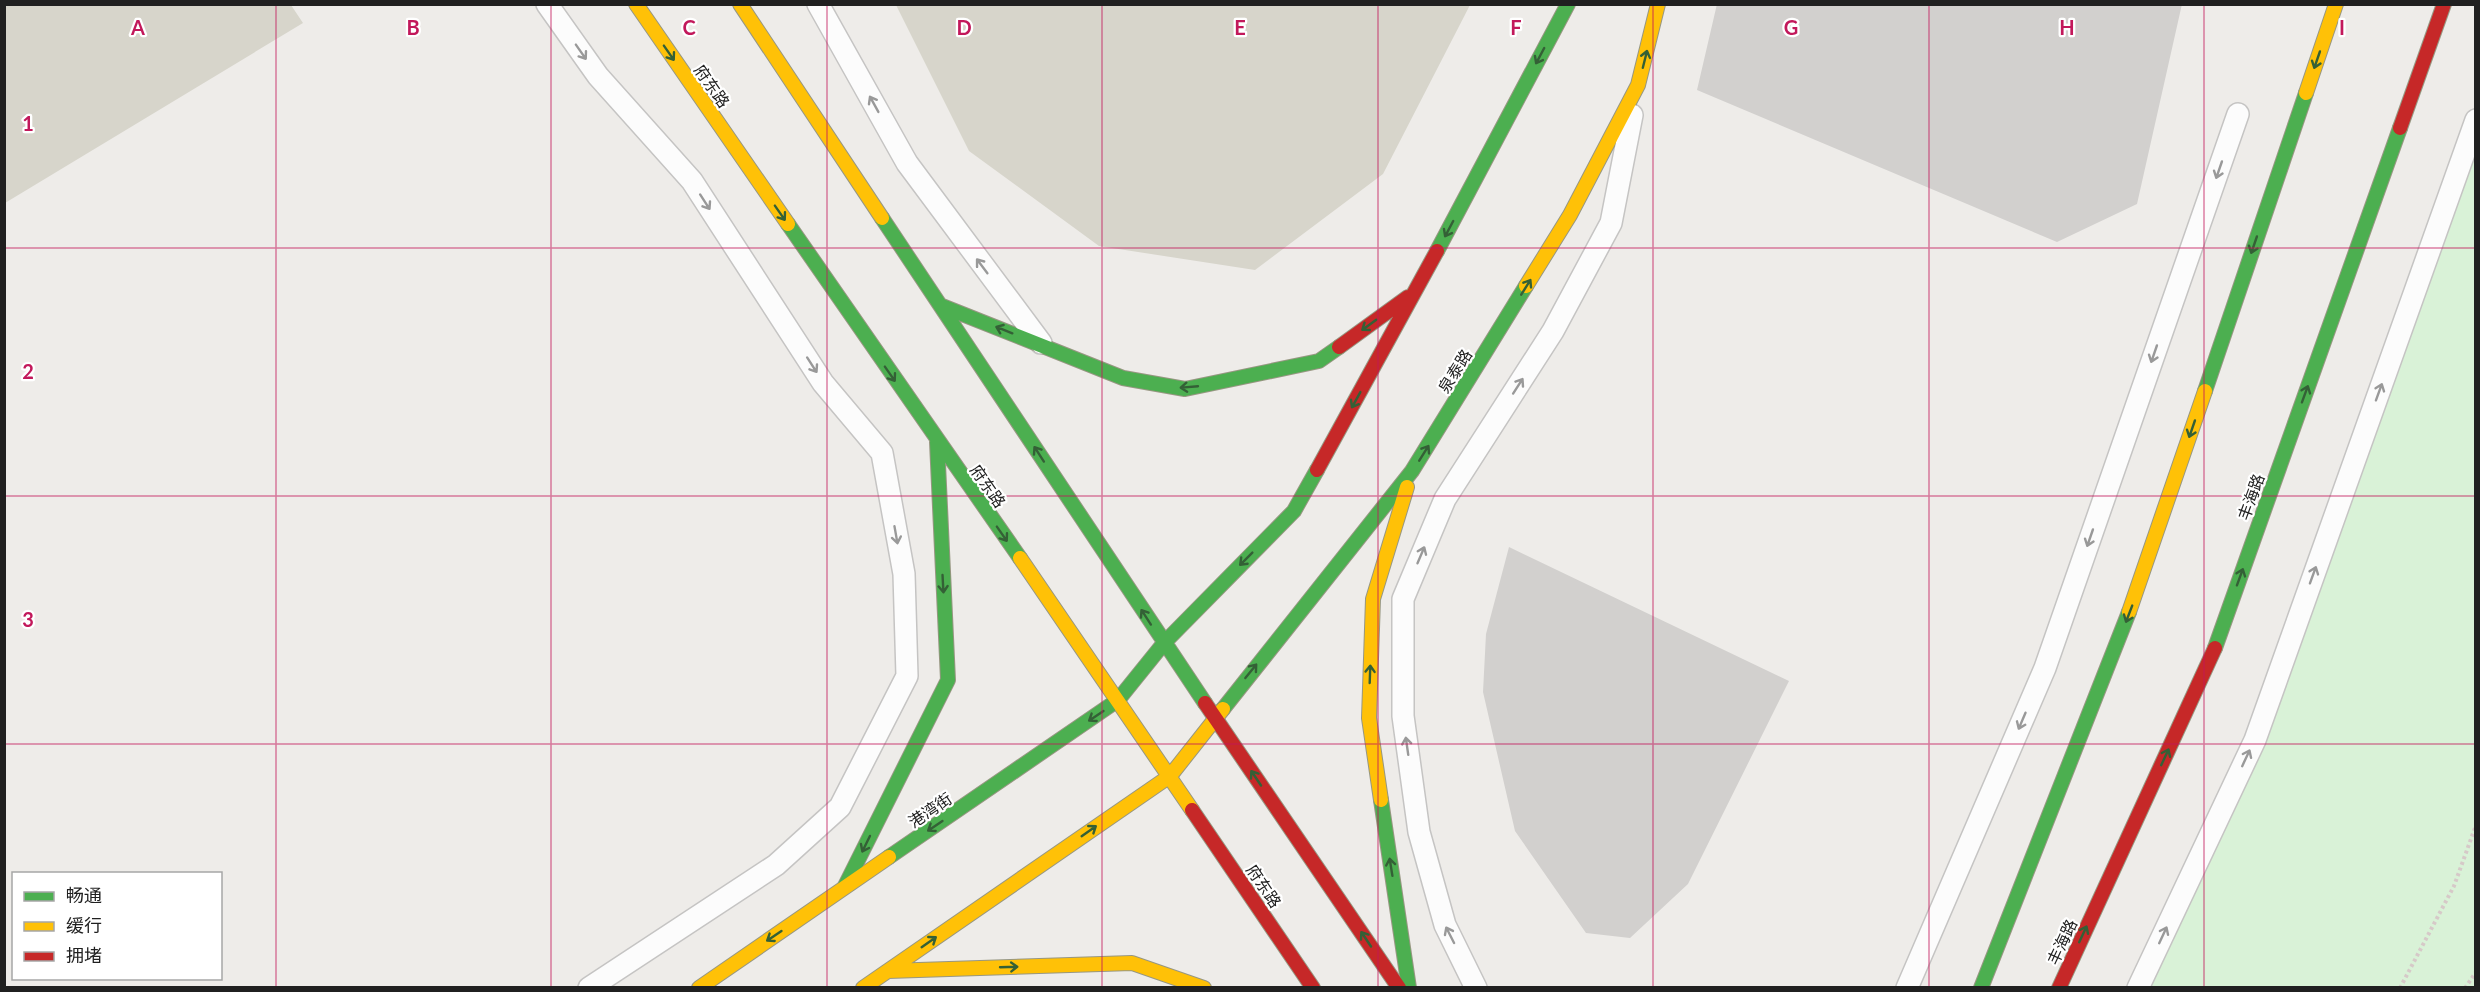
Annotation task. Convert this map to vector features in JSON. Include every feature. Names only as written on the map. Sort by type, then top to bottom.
[{"type":"street","name":"府东路","points":[[636,4],[937,442],[1118,700],[1313,987]]},
{"type":"street","points":[[740,4],[1164,643],[1399,987]]},
{"type":"street","points":[[1164,643],[1294,511],[1416,291],[1568,4]]},
{"type":"street","name":"泉泰路","points":[[1214,717],[1412,471],[1570,215],[1638,86],[1658,4]]},
{"type":"street","points":[[1981,987],[2130,610],[2336,4]]},
{"type":"street","name":"丰海路","points":[[2059,987],[2216,646],[2444,4]]},
{"type":"street","points":[[942,306],[1123,378],[1185,389],[1319,361],[1416,291]]},
{"type":"street","points":[[844,889],[948,680],[937,442]]},
{"type":"street","points":[[1409,987],[1369,718],[1374,599],[1412,471]]},
{"type":"street","name":"港湾街","points":[[699,987],[1118,700],[1164,643]]},
{"type":"street","points":[[863,987],[1170,776],[1214,717]]},
{"type":"street","points":[[888,971],[1132,963],[1204,987]]},
{"type":"lane","points":[[547,4],[598,76],[692,182],[823,382],[882,453],[904,574],[908,676],[840,807],[776,865],[589,987]]},
{"type":"lane","points":[[818,4],[907,163],[1043,346]]},
{"type":"lane","points":[[1476,987],[1444,925],[1419,832],[1403,716],[1403,599],[1444,499],[1553,331],[1611,223],[1638,86]]},
{"type":"lane","points":[[1907,987],[2045,668],[2238,114]]},
{"type":"lane","points":[[2138,987],[2255,740],[2475,120]]},
{"type":"path","points":[[2400,987],[2454,886],[2475,825]]},
{"type":"path","points":[[2465,987],[2475,972]]},
{"type":"shaded area","points":[[5,4],[291,5],[303,23],[5,203]]},
{"type":"shaded area","points":[[896,5],[1470,5],[1383,174],[1255,270],[1099,246],[969,151]]},
{"type":"green space","points":[[2475,120],[2475,987],[2138,988],[2255,740]]},
{"type":"building","points":[[1717,4],[2182,4],[2137,204],[2057,242],[1697,90]]},
{"type":"building","points":[[1509,547],[1789,681],[1688,884],[1630,938],[1586,933],[1515,831],[1483,692],[1486,634]]},
{"type":"traffic: fast","points":[[1437,251],[1568,4]]},
{"type":"traffic: fast","points":[[2205,391],[2306,93]]},
{"type":"traffic: fast","points":[[2215,648],[2400,128]]},
{"type":"traffic: fast","points":[[882,218],[1205,703]]},
{"type":"traffic: fast","points":[[788,224],[1020,558]]},
{"type":"traffic: fast","points":[[1223,709],[1412,471],[1526,286]]},
{"type":"traffic: fast","points":[[942,306],[1123,378],[1185,389],[1319,361],[1339,347]]},
{"type":"traffic: fast","points":[[845,886],[948,680],[937,442]]},
{"type":"traffic: fast","points":[[889,857],[1118,700],[1164,643],[1294,511],[1317,470]]},
{"type":"traffic: fast","points":[[1981,988],[2129,612]]},
{"type":"traffic: fast","points":[[1381,800],[1409,988]]},
{"type":"traffic: slow","points":[[636,4],[788,224]]},
{"type":"traffic: slow","points":[[740,4],[882,218]]},
{"type":"traffic: slow","points":[[1526,286],[1570,215],[1638,85],[1658,4]]},
{"type":"traffic: slow","points":[[2306,93],[2336,4]]},
{"type":"traffic: slow","points":[[2129,612],[2205,391]]},
{"type":"traffic: slow","points":[[1381,800],[1369,718],[1373,599],[1407,487]]},
{"type":"traffic: slow","points":[[1020,558],[1192,810]]},
{"type":"traffic: slow","points":[[863,988],[1170,776],[1223,709]]},
{"type":"traffic: slow","points":[[699,988],[889,857]]},
{"type":"traffic: slow","points":[[888,971],[1132,963],[1204,988]]},
{"type":"traffic: jam","points":[[2400,128],[2444,4]]},
{"type":"traffic: jam","points":[[1317,470],[1437,251]]},
{"type":"traffic: jam","points":[[1339,347],[1408,297]]},
{"type":"traffic: jam","points":[[2059,988],[2215,648]]},
{"type":"traffic: jam","points":[[1205,703],[1399,988]]},
{"type":"traffic: jam","points":[[1192,810],[1313,988]]}]
